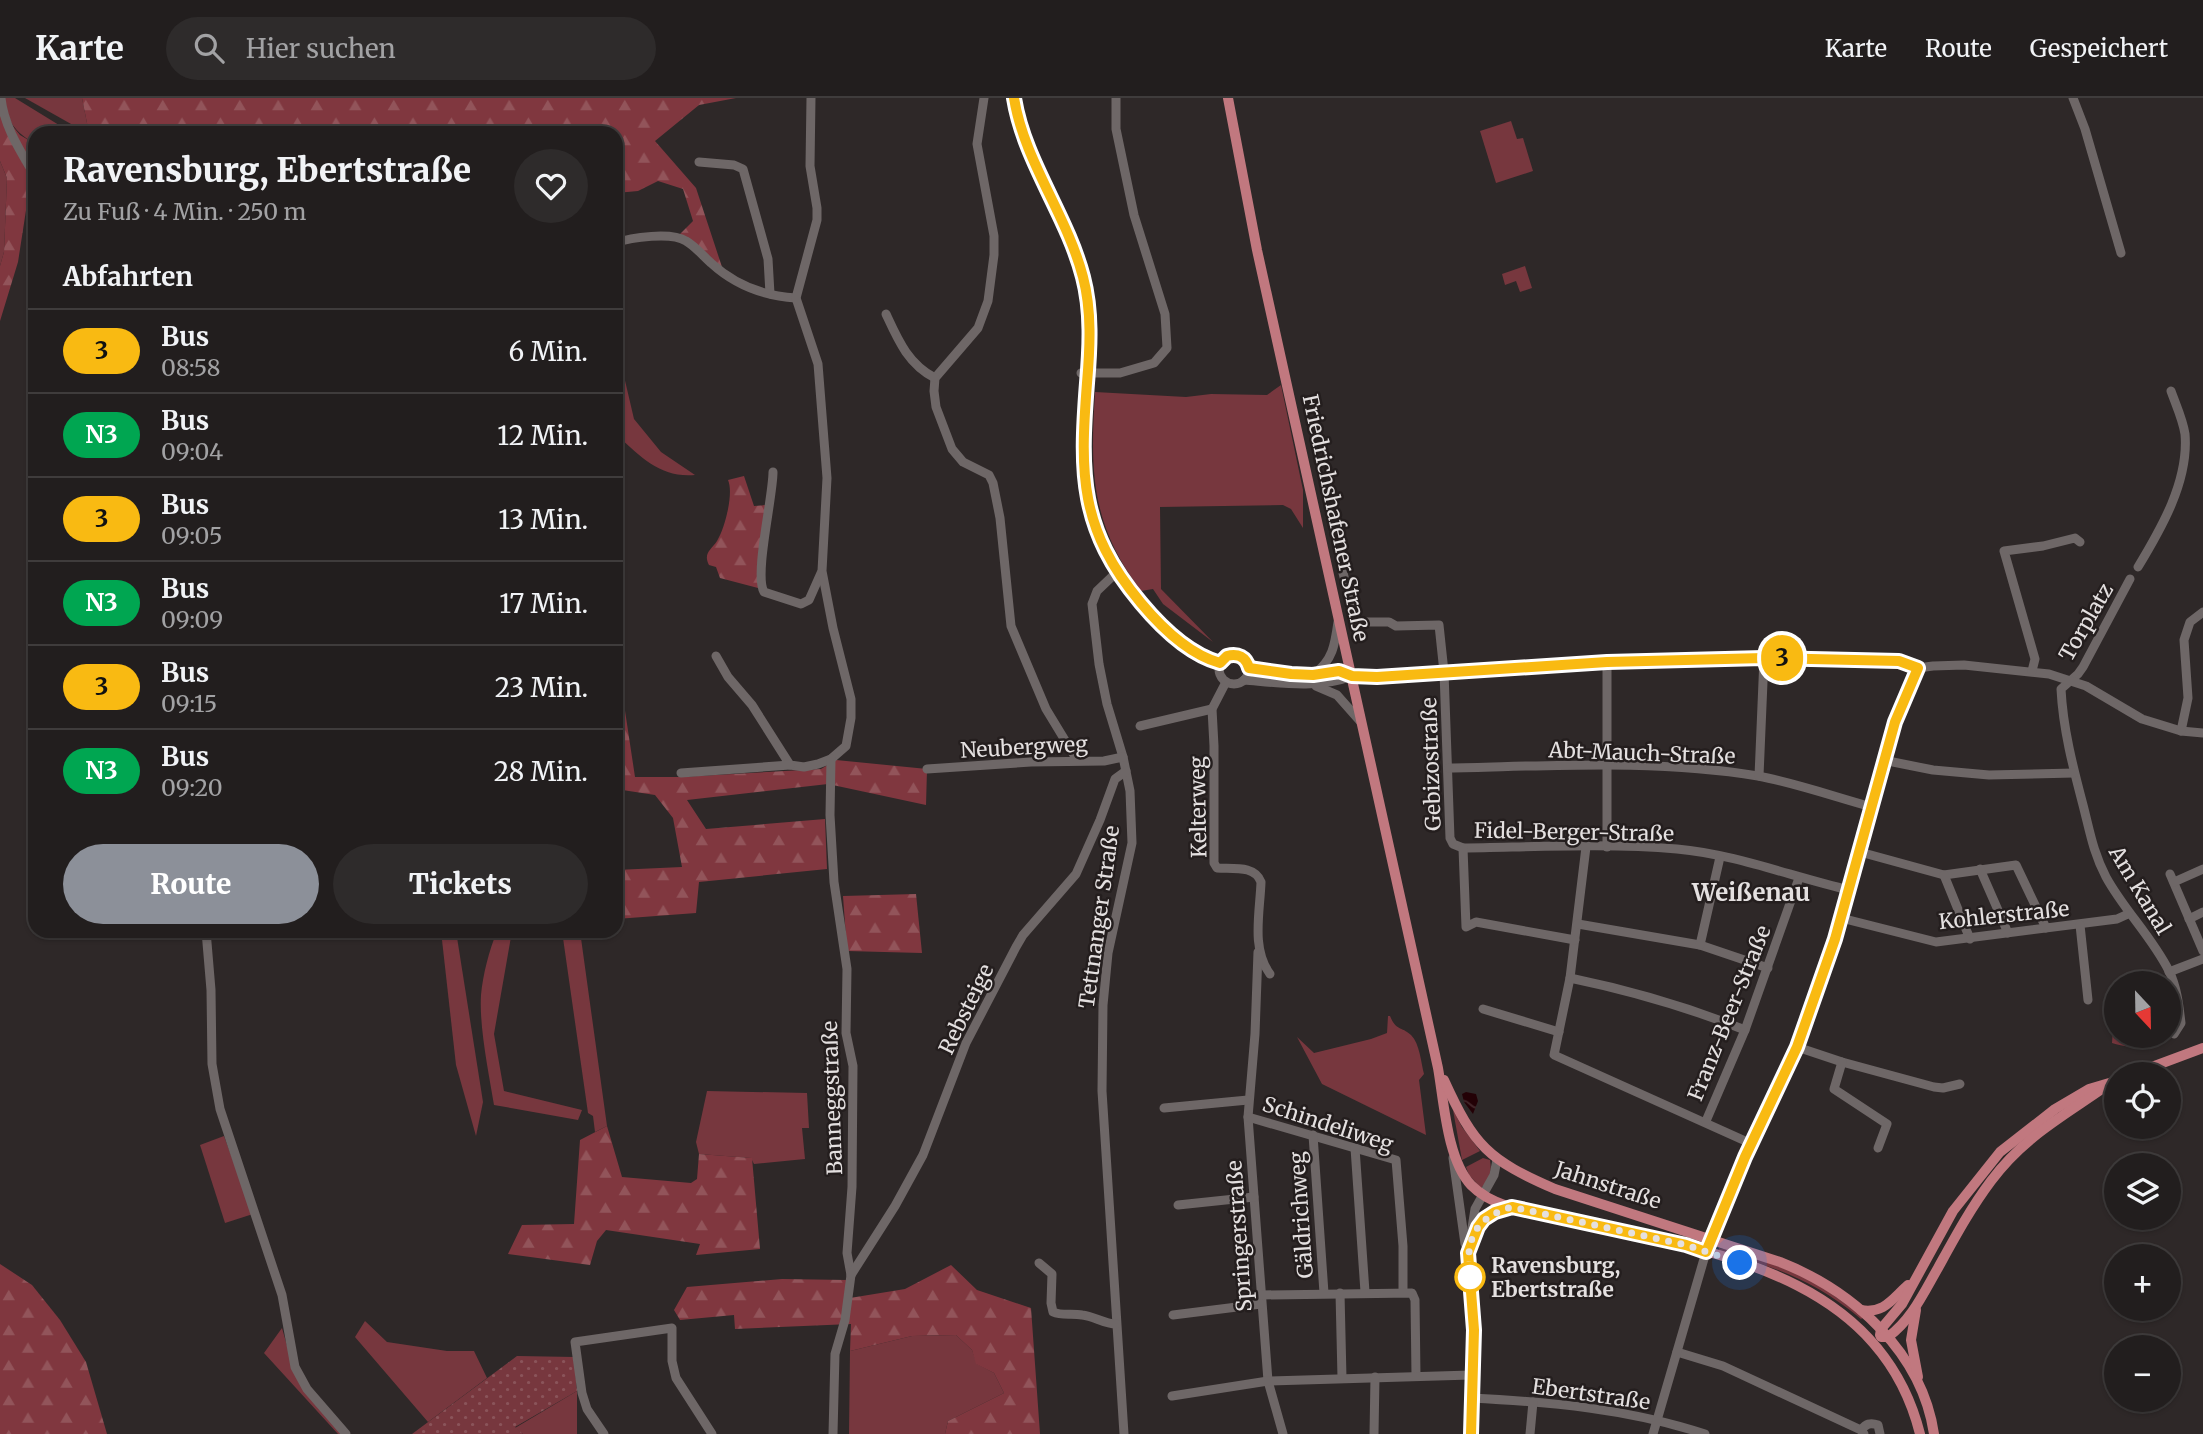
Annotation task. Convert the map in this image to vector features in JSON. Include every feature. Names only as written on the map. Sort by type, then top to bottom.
[{"type":"main road","name":"Friedrichshafener Straße","points":[[1228,98],[1257,250],[1438,1068],[1451,1140]]},
{"type":"main road","points":[[2165,1062],[2203,1048]]},
{"type":"main road","name":"Friedrichshafener Straße","points":[[1438,1068],[1461,1117],[1475,1139],[1497,1160]]},
{"type":"main road","points":[[1883,1335],[1953,1211],[2000,1152],[2055,1109],[2089,1089],[2104,1085]]},
{"type":"main road","points":[[1865,1332],[1883,1335],[1900,1329],[1917,1307],[1965,1220],[1991,1180],[2048,1123],[2104,1088]]},
{"type":"main road","name":"Jahnstraße","points":[[1451,1140],[1460,1168],[1468,1181],[1484,1195],[1512,1207],[1686,1245],[1775,1274],[1829,1303],[1865,1332],[1880,1352],[1904,1390],[1920,1434]]},
{"type":"main road","name":"Jahnstraße","points":[[1497,1160],[1555,1189],[1711,1238],[1805,1272],[1838,1291],[1861,1310],[1883,1335],[1920,1385],[1934,1434]]},
{"type":"main road","points":[[1861,1310],[1873,1312],[1881,1309],[1912,1282]]},
{"type":"main road","points":[[1917,1307],[1911,1340],[1920,1385]]},
{"type":"main road","name":"Jahnstraße","points":[[1880,1352],[1883,1335]]},
{"type":"street","points":[[1,98],[2,110],[12,136],[28,164]]},
{"type":"street","points":[[681,773],[818,764],[846,746],[849,736],[851,699],[822,571],[827,478],[818,364],[796,298],[817,220],[810,166],[811,98]]},
{"type":"street","points":[[984,98],[977,144],[994,236],[988,301],[978,328],[935,378],[936,407],[952,449],[962,462],[989,475],[993,483],[1000,518],[1011,626],[1046,709],[1077,760]]},
{"type":"street","points":[[1014,98],[1029,147],[1067,230],[1083,276],[1090,325],[1084,373],[1082,451],[1086,495],[1100,540],[1118,571],[1149,613],[1196,653],[1220,663]]},
{"type":"street","points":[[1084,373],[1120,373],[1154,363],[1167,348],[1165,314],[1134,215],[1119,141],[1116,98]]},
{"type":"street","points":[[2073,98],[2085,129],[2121,253]]},
{"type":"street","points":[[699,162],[734,164],[743,169],[768,259],[770,294]]},
{"type":"street","points":[[623,240],[679,237],[729,278],[754,290],[796,298]]},
{"type":"street","points":[[886,314],[897,340],[913,364],[935,378]]},
{"type":"street","points":[[2138,567],[2166,521],[2185,455],[2185,431],[2171,391]]},
{"type":"street","points":[[773,472],[761,588],[764,592],[801,604],[809,600],[822,571]]},
{"type":"street","points":[[2032,671],[2035,659],[2004,551],[2076,538],[2080,542]]},
{"type":"street","name":"Tettnanger Straße","points":[[1118,571],[1097,591],[1092,604],[1107,704],[1130,791],[1132,843],[1108,953],[1103,1005],[1102,1091],[1124,1434]]},
{"type":"street","name":"Gebizostraße","points":[[1343,573],[1354,618],[1358,622],[1389,622],[1396,626],[1439,625],[1449,768],[1450,838],[1454,844],[1463,848]]},
{"type":"street","name":"Torplatz","points":[[2070,681],[2083,667],[2130,579]]},
{"type":"street","points":[[2181,731],[2188,698],[2184,640],[2190,622],[2203,612]]},
{"type":"street","points":[[1312,680],[1332,655],[1339,616]]},
{"type":"street","points":[[1244,680],[1249,668],[1245,659],[1238,655],[1227,656],[1220,663],[1219,671],[1226,682],[1233,684],[1244,680],[1336,682],[1352,676],[1377,677],[1607,662],[1764,658],[1899,661],[1918,668],[1964,666],[2032,671],[2093,690],[2142,719],[2181,731],[2203,733]]},
{"type":"street","points":[[716,656],[728,677],[752,705],[790,765]]},
{"type":"street","points":[[1759,776],[1764,658]]},
{"type":"street","points":[[1607,662],[1607,847]]},
{"type":"street","points":[[1249,668],[1312,680],[1337,695],[1360,721]]},
{"type":"street","points":[[1653,1434],[1711,1238],[1797,1047],[1841,918],[1895,722],[1918,668]]},
{"type":"street","name":"Am Kanal","points":[[2070,681],[2061,689],[2061,702],[2090,838],[2105,875],[2128,914],[2145,933],[2168,971]]},
{"type":"street","points":[[1140,726],[1212,709],[1226,682]]},
{"type":"street","name":"Kelterweg","points":[[1212,709],[1213,863],[1217,868],[1251,870],[1258,874],[1261,881],[1255,1034]]},
{"type":"street","name":"Neubergweg","points":[[927,769],[1077,760],[1104,761],[1123,757]]},
{"type":"street","name":"Banneggstraße","points":[[831,758],[830,815],[834,882],[847,969],[846,1033],[853,1066],[852,1187],[847,1253],[851,1275],[845,1320],[835,1354],[832,1434]]},
{"type":"street","points":[[1883,760],[1933,771],[1989,775],[2074,773]]},
{"type":"street","name":"Abt-Mauch-Straße","points":[[1449,768],[1608,765],[1684,768],[1759,776],[1872,807]]},
{"type":"street","name":"Rebsteige","points":[[851,1275],[895,1206],[923,1155],[966,1043],[1016,947],[1023,935],[1076,873],[1115,779],[1126,771]]},
{"type":"street","points":[[1586,846],[1570,978],[1554,1055],[1706,1121],[1752,1144]]},
{"type":"street","name":"Fidel-Berger-Straße","points":[[1463,848],[1586,846],[1678,849],[1720,856],[1849,890]]},
{"type":"street","points":[[1463,848],[1466,927],[1476,922],[1575,940]]},
{"type":"street","points":[[1860,852],[1944,875],[2016,866],[2046,928]]},
{"type":"street","points":[[1700,945],[1720,856]]},
{"type":"street","points":[[1980,869],[2008,933]]},
{"type":"street","points":[[2203,869],[2172,878],[2203,951]]},
{"type":"street","points":[[1944,875],[1970,939]]},
{"type":"street","name":"Franz-Beer-Straße","points":[[1706,1121],[1745,1030],[1799,878]]},
{"type":"street","points":[[2189,919],[2203,912]]},
{"type":"street","name":"Kohlerstraße","points":[[1841,918],[1937,942],[2080,925],[2117,919],[2128,914]]},
{"type":"street","points":[[1578,924],[1700,945],[1768,968]]},
{"type":"street","points":[[2080,925],[2088,1000]]},
{"type":"street","points":[[207,938],[211,990],[212,1064],[220,1109],[279,1286],[295,1367],[307,1389],[346,1434]]},
{"type":"street","points":[[1258,952],[1270,974]]},
{"type":"street","points":[[2172,971],[2203,959]]},
{"type":"street","points":[[1570,978],[1693,1009],[1745,1030]]},
{"type":"street","points":[[1482,1009],[1559,1032]]},
{"type":"street","name":"Springerstraße","points":[[1255,1034],[1248,1117],[1268,1381],[1283,1434]]},
{"type":"street","points":[[1797,1047],[1934,1087],[1959,1084]]},
{"type":"street","points":[[1842,1062],[1834,1089],[1887,1124],[1878,1148]]},
{"type":"street","points":[[1164,1108],[1248,1100]]},
{"type":"street","name":"Schindeliweg","points":[[1248,1117],[1396,1160],[1404,1246],[1404,1291]]},
{"type":"street","name":"Gäldrichweg","points":[[1313,1135],[1324,1293]]},
{"type":"street","points":[[1451,1140],[1464,1242],[1468,1253]]},
{"type":"street","points":[[1355,1148],[1365,1292]]},
{"type":"street","points":[[1471,1434],[1474,1330],[1468,1253],[1473,1217],[1494,1175],[1497,1160]]},
{"type":"street","points":[[1178,1206],[1254,1197]]},
{"type":"street","points":[[1468,1253],[1484,1219],[1495,1212],[1512,1207]]},
{"type":"street","points":[[1039,1263],[1052,1274],[1053,1312],[1083,1315],[1116,1324]]},
{"type":"street","points":[[1173,1315],[1261,1299],[1324,1293],[1412,1293],[1415,1300],[1416,1376]]},
{"type":"street","points":[[1340,1293],[1342,1378]]},
{"type":"street","points":[[604,1434],[584,1401],[575,1342],[672,1328],[672,1361],[676,1378],[712,1434]]},
{"type":"street","points":[[1677,1352],[1723,1366],[1862,1432],[1865,1425],[1878,1425],[1880,1434]]},
{"type":"street","points":[[1172,1396],[1268,1381],[1471,1375]]},
{"type":"street","points":[[1374,1434],[1375,1377]]},
{"type":"street","name":"Ebertstraße","points":[[1471,1398],[1593,1408],[1705,1434]]},
{"type":"street","points":[[1530,1434],[1533,1402]]},
{"type":"shaded area","points":[[5,98],[15,98],[61,126],[28,126],[28,139],[13,125],[5,106]]},
{"type":"shaded area","points":[[25,98],[82,98],[88,126],[75,126]]},
{"type":"shaded area","points":[[1511,121],[1517,139],[1523,138],[1533,171],[1496,183],[1480,131]]},
{"type":"shaded area","points":[[0,161],[7,178],[4,252],[0,266]]},
{"type":"shaded area","points":[[1525,266],[1532,288],[1520,292],[1516,281],[1505,285],[1502,274]]},
{"type":"shaded area","points":[[623,372],[634,419],[661,452],[695,475],[662,470],[623,441]]},
{"type":"shaded area","points":[[1281,385],[1303,490],[1303,528],[1291,509],[1283,505],[1160,507],[1161,589],[1213,642],[1163,604],[1153,589],[1141,591],[1124,567],[1112,543],[1097,497],[1094,473],[1095,392],[1186,397],[1211,394],[1267,395]]},
{"type":"shaded area","points":[[442,938],[457,938],[483,1102],[476,1136],[456,1065]]},
{"type":"shaded area","points":[[495,938],[511,938],[494,1034],[504,1091],[582,1110],[578,1120],[494,1105],[481,1021],[481,995]]},
{"type":"shaded area","points":[[563,938],[581,938],[607,1126],[595,1132],[593,1116],[588,1113]]},
{"type":"shaded area","points":[[1388,1016],[1411,1035],[1418,1048],[1424,1074],[1419,1080],[1426,1135],[1322,1084],[1297,1037],[1314,1053],[1387,1033]]},
{"type":"shaded area","points":[[707,1091],[807,1093],[809,1128],[802,1128],[805,1159],[754,1164],[751,1158],[699,1154],[696,1142]]},
{"type":"shaded area","points":[[1453,1110],[1480,1151],[1462,1160]]},
{"type":"shaded area","points":[[224,1136],[253,1214],[225,1223],[200,1145]]},
{"type":"shaded area","points":[[1483,1158],[1490,1160],[1491,1169],[1490,1176],[1481,1188],[1469,1175],[1466,1167]]},
{"type":"shaded area","points":[[1719,1248],[1743,1253],[1809,1278],[1864,1317],[1861,1319],[1811,1285],[1759,1263],[1719,1251]]},
{"type":"shaded area","points":[[365,1321],[387,1342],[447,1351],[474,1351],[487,1378],[428,1422],[355,1337]]},
{"type":"shaded area","points":[[282,1328],[296,1377],[343,1434],[338,1434],[264,1353]]},
{"type":"shaded area","points":[[956,1335],[972,1350],[977,1364],[994,1373],[1004,1393],[948,1421],[945,1434],[849,1434],[850,1351],[912,1336]]},
{"type":"shaded area","points":[[517,1356],[574,1357],[577,1391],[515,1427],[523,1434],[412,1434]]},
{"type":"shaded area","points":[[577,1391],[577,1434],[523,1434],[515,1428]]},
{"type":"green space","points":[[82,98],[736,98],[699,105],[655,141],[696,188],[722,267],[680,234],[693,221],[683,189],[658,181],[638,191],[623,192],[623,126],[88,126]]},
{"type":"green space","points":[[0,107],[20,135],[28,140],[28,197],[18,262],[0,321],[0,266],[4,252],[7,178],[0,161]]},
{"type":"green space","points":[[744,476],[754,506],[766,505],[758,561],[758,588],[720,578],[716,567],[709,565],[707,557],[726,519],[730,493],[728,480]]},
{"type":"green space","points":[[623,697],[635,777],[821,769],[836,760],[927,769],[926,805],[828,784],[687,800],[706,829],[825,819],[827,869],[699,882],[696,913],[623,918],[623,870],[682,867],[673,818],[655,795],[623,790]]},
{"type":"green space","points":[[916,894],[922,953],[847,951],[843,896]]},
{"type":"green space","points":[[607,1126],[622,1177],[691,1183],[697,1179],[699,1154],[752,1158],[760,1249],[696,1255],[700,1244],[606,1230],[597,1241],[590,1265],[508,1254],[522,1225],[574,1224],[580,1140]]},
{"type":"green space","points":[[0,1264],[32,1285],[60,1320],[86,1362],[107,1434],[0,1434]]},
{"type":"green space","points":[[951,1265],[977,1290],[1031,1308],[1040,1434],[945,1434],[948,1421],[1004,1393],[994,1373],[976,1364],[972,1350],[956,1335],[912,1336],[850,1351],[851,1324],[735,1329],[734,1315],[680,1320],[674,1310],[687,1287],[782,1279],[847,1280],[850,1298],[905,1289]]},
{"type":"water","points":[[1462,1094],[1476,1094],[1478,1101],[1473,1114],[1464,1102]]},
{"type":"bus line","name":"3","points":[[1014,98],[1029,147],[1067,230],[1086,290],[1090,349],[1082,451],[1083,477],[1094,524],[1108,556],[1134,595],[1162,626],[1196,653],[1220,663],[1233,654],[1242,656],[1249,668],[1264,671],[1313,675],[1339,671],[1352,676],[1377,677],[1553,664],[1764,658],[1899,661],[1918,668],[1895,722],[1835,939],[1797,1047],[1745,1157],[1706,1252],[1686,1245],[1512,1207],[1495,1212],[1484,1219],[1468,1253],[1474,1330],[1471,1434]]},
{"type":"place","name":"Ravensburg, Ebertstraße","points":[[1470,1277]]},
{"type":"district","name":"Weißenau","points":[[1751,892]]},
{"type":"route","points":[[1470,1277],[1468,1253],[1478,1227],[1495,1212],[1512,1207],[1686,1245],[1740,1263]]}]
